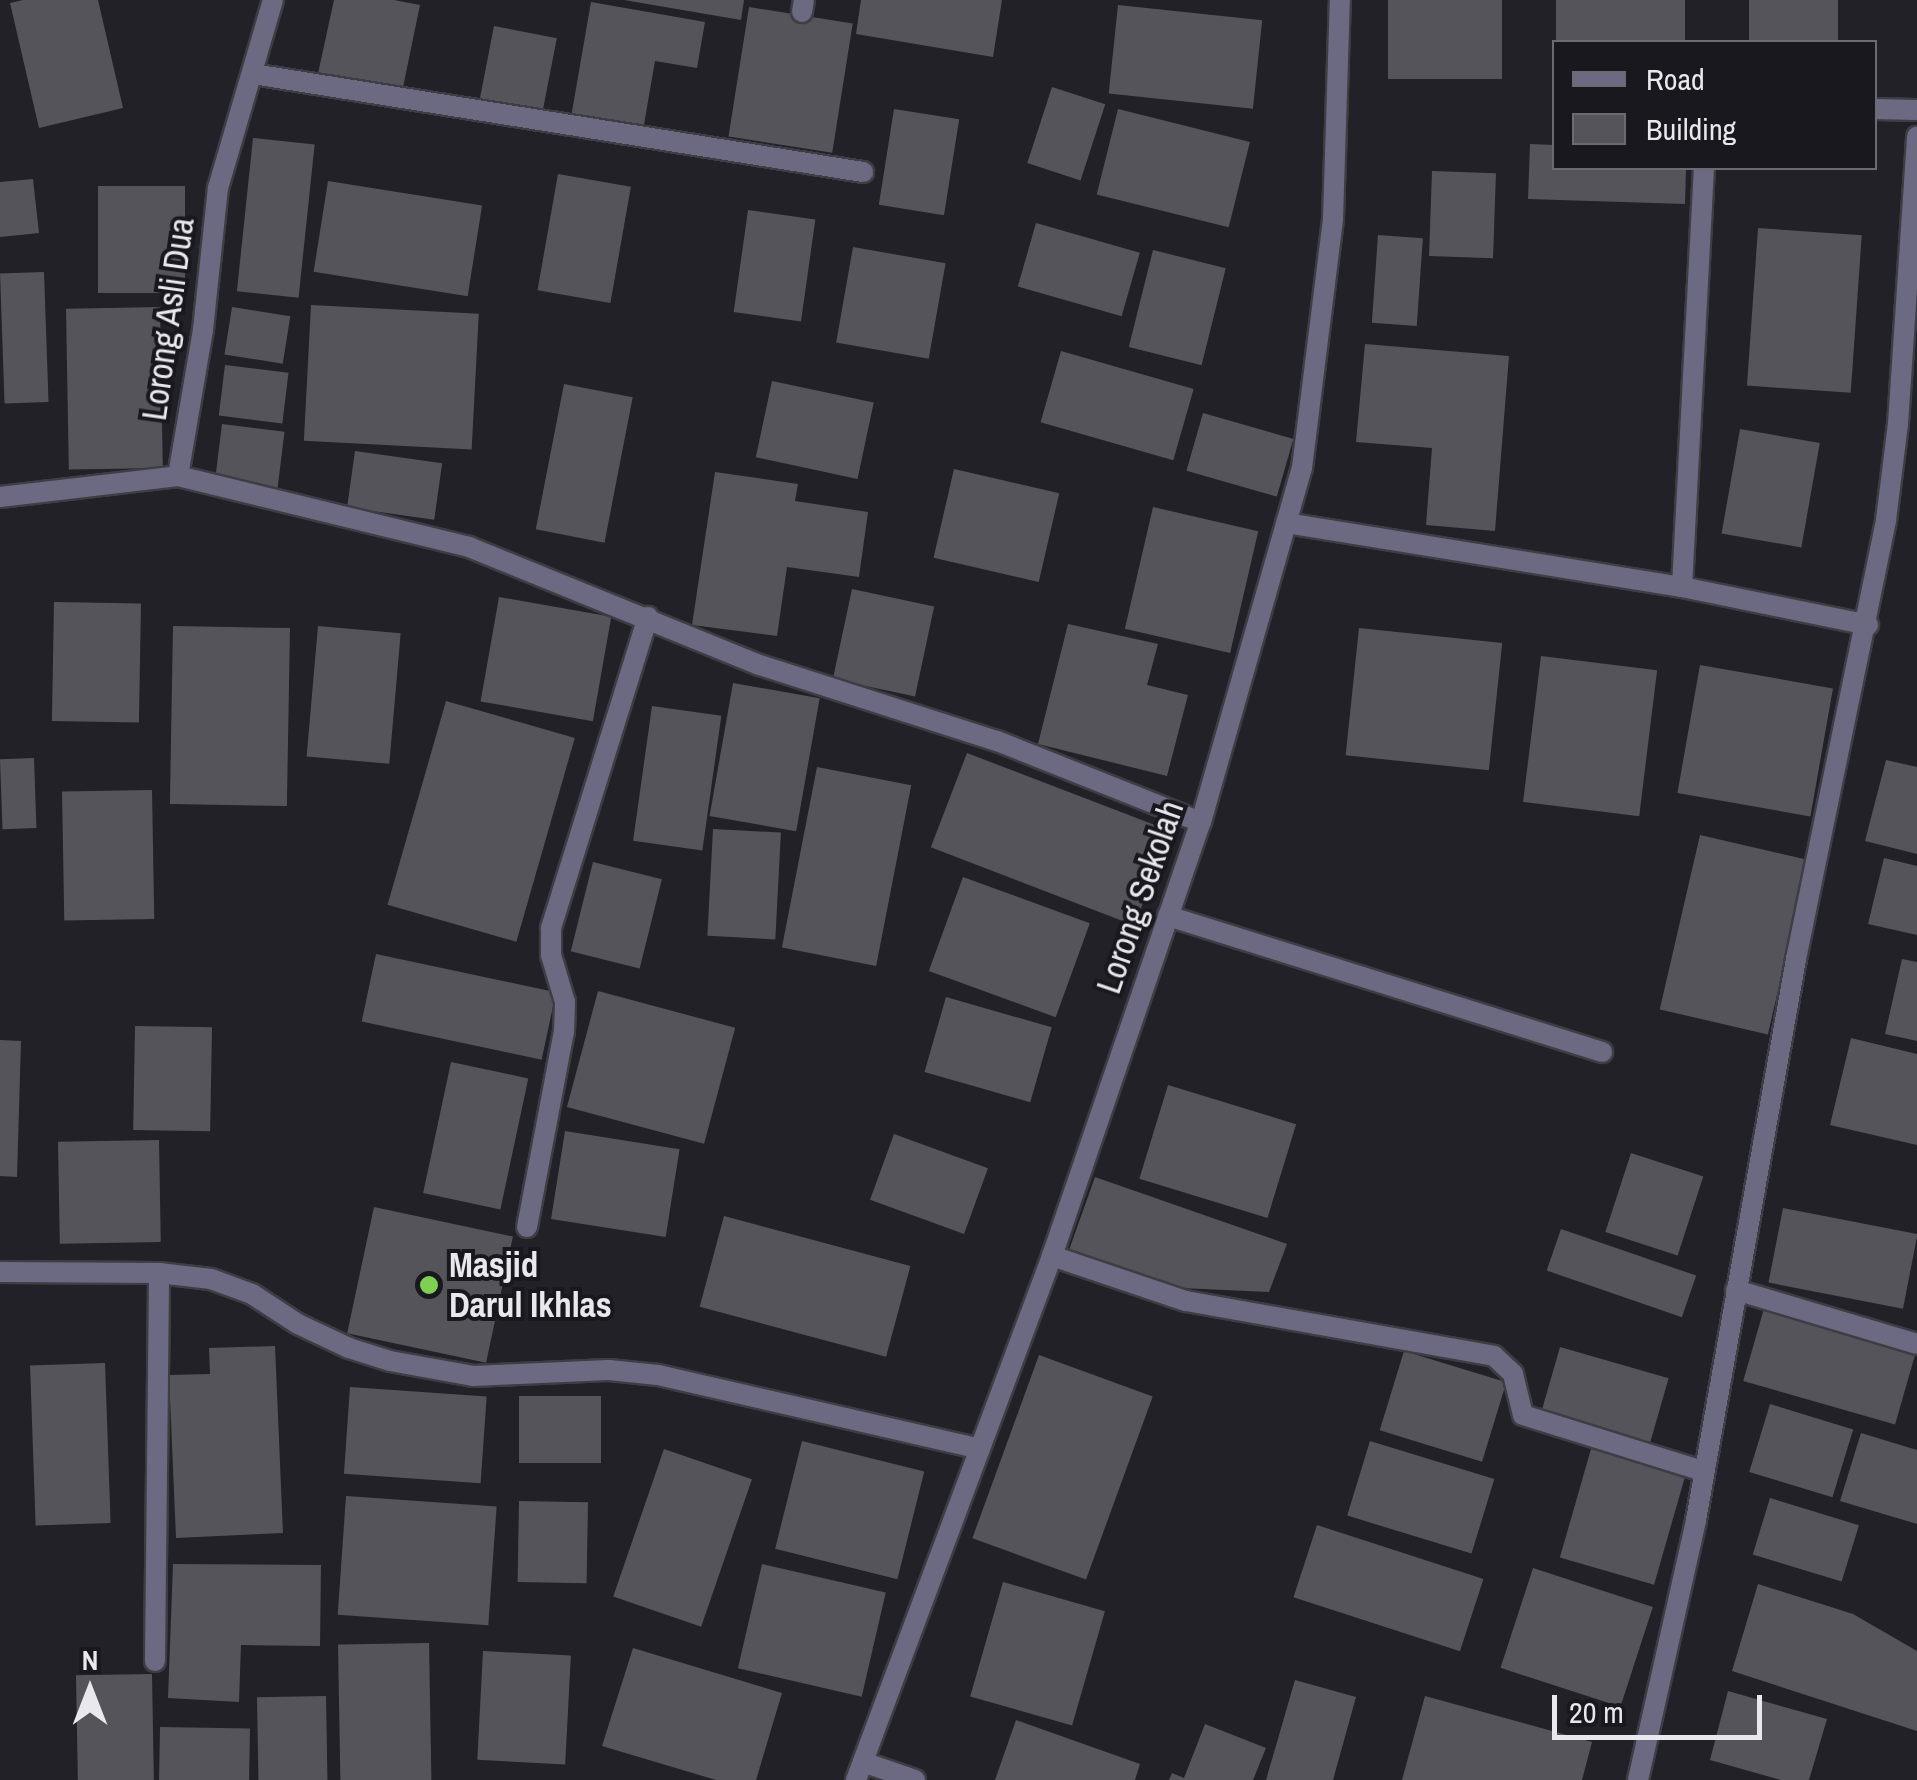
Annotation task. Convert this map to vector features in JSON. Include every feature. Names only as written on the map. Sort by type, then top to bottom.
[{"type":"street","name":"Lorong Asli Dua","points":[[0,498],[178,476],[203,330],[218,188],[273,0]]},
{"type":"street","name":"Lorong Sekolah","points":[[859,1771],[1052,1256],[1201,822],[1302,468],[1333,219],[1340,0]]},
{"type":"street","points":[[253,74],[863,172]]},
{"type":"street","points":[[1877,109],[1917,110]]},
{"type":"street","points":[[1638,1780],[1703,1471],[1796,959],[1868,625],[1898,424],[1917,136]]},
{"type":"street","points":[[1682,587],[1704,170]]},
{"type":"street","points":[[178,476],[469,547],[760,665],[998,742],[1201,822]]},
{"type":"street","points":[[1286,523],[1682,587],[1868,625]]},
{"type":"street","points":[[527,1227],[564,1032],[565,1002],[551,955],[551,928],[648,617]]},
{"type":"street","points":[[1168,916],[1602,1052]]},
{"type":"street","points":[[1052,1256],[1186,1301],[1494,1356],[1513,1374],[1522,1415],[1703,1471]]},
{"type":"street","points":[[0,1272],[158,1273],[211,1279],[252,1294],[298,1324],[390,1361],[474,1376],[609,1370],[658,1375],[980,1449]]},
{"type":"street","points":[[155,1662],[158,1273]]},
{"type":"street","points":[[1736,1290],[1917,1344]]},
{"type":"street","points":[[859,1771],[915,1780]]},
{"type":"building","points":[[98,0],[123,108],[39,128],[10,3]]},
{"type":"building","points":[[334,0],[394,0],[420,5],[401,97],[317,78]]},
{"type":"building","points":[[624,0],[744,0],[741,20]]},
{"type":"building","points":[[861,0],[1002,0],[993,57],[856,34]]},
{"type":"building","points":[[1388,0],[1502,0],[1502,79],[1388,79]]},
{"type":"building","points":[[1556,0],[1685,0],[1685,40],[1556,40]]},
{"type":"building","points":[[1749,0],[1838,0],[1838,40],[1749,40]]},
{"type":"building","points":[[591,2],[705,22],[697,68],[655,61],[642,136],[570,123]]},
{"type":"building","points":[[1118,5],[1262,20],[1253,109],[1109,94]]},
{"type":"building","points":[[749,7],[853,23],[832,153],[729,136]]},
{"type":"building","points":[[494,26],[557,38],[542,116],[479,104]]},
{"type":"building","points":[[1052,87],[1105,104],[1081,180],[1027,163]]},
{"type":"building","points":[[894,109],[959,119],[944,215],[879,205]]},
{"type":"building","points":[[1118,109],[1250,142],[1229,227],[1097,194]]},
{"type":"building","points":[[253,138],[315,144],[299,298],[237,291]]},
{"type":"building","points":[[1530,144],[1552,145],[1552,170],[1686,170],[1685,204],[1528,199]]},
{"type":"building","points":[[1432,171],[1496,173],[1493,258],[1429,256]]},
{"type":"building","points":[[558,174],[631,187],[610,303],[538,290]]},
{"type":"building","points":[[33,179],[39,233],[0,237],[0,182]]},
{"type":"building","points":[[328,181],[482,205],[468,296],[314,272]]},
{"type":"building","points":[[98,186],[185,186],[185,293],[98,293]]},
{"type":"building","points":[[748,210],[815,219],[801,321],[734,312]]},
{"type":"building","points":[[1036,223],[1140,253],[1122,316],[1018,286]]},
{"type":"building","points":[[1758,228],[1862,235],[1851,393],[1747,386]]},
{"type":"building","points":[[1378,235],[1423,238],[1417,326],[1372,323]]},
{"type":"building","points":[[853,247],[946,263],[929,359],[836,343]]},
{"type":"building","points":[[1153,250],[1226,268],[1202,365],[1129,347]]},
{"type":"building","points":[[44,272],[49,402],[5,403],[0,274]]},
{"type":"building","points":[[311,305],[479,314],[472,450],[304,441]]},
{"type":"building","points":[[160,307],[163,468],[69,470],[66,309]]},
{"type":"building","points":[[232,307],[290,316],[283,364],[224,354]]},
{"type":"building","points":[[1365,344],[1509,356],[1495,531],[1426,525],[1432,448],[1356,442]]},
{"type":"building","points":[[1061,351],[1194,389],[1173,460],[1041,422]]},
{"type":"building","points":[[225,365],[289,373],[282,423],[219,416]]},
{"type":"building","points":[[772,381],[874,403],[858,479],[756,457]]},
{"type":"building","points":[[564,384],[633,397],[604,543],[536,529]]},
{"type":"building","points":[[1203,413],[1293,439],[1277,497],[1186,471]]},
{"type":"building","points":[[222,424],[285,432],[278,488],[215,481]]},
{"type":"building","points":[[1740,429],[1820,443],[1801,547],[1722,533]]},
{"type":"building","points":[[355,451],[442,463],[434,520],[347,507]]},
{"type":"building","points":[[954,469],[1059,493],[1039,582],[934,558]]},
{"type":"building","points":[[715,472],[798,484],[795,501],[868,512],[859,577],[787,567],[777,636],[692,625]]},
{"type":"building","points":[[1153,507],[1258,531],[1230,653],[1125,629]]},
{"type":"building","points":[[852,589],[934,606],[915,696],[833,679]]},
{"type":"building","points":[[499,597],[611,617],[593,721],[481,701]]},
{"type":"building","points":[[54,602],[141,604],[139,723],[52,721]]},
{"type":"building","points":[[1068,624],[1158,644],[1147,685],[1188,695],[1167,776],[1038,744]]},
{"type":"building","points":[[173,626],[290,628],[287,806],[170,804]]},
{"type":"building","points":[[318,626],[401,633],[389,764],[307,757]]},
{"type":"building","points":[[1359,628],[1502,643],[1489,770],[1346,755]]},
{"type":"building","points":[[1541,656],[1657,670],[1639,816],[1523,802]]},
{"type":"building","points":[[1700,665],[1833,688],[1810,816],[1677,793]]},
{"type":"building","points":[[733,683],[820,698],[796,831],[710,816]]},
{"type":"building","points":[[446,701],[575,738],[516,942],[388,905]]},
{"type":"building","points":[[652,706],[721,716],[702,850],[633,841]]},
{"type":"building","points":[[967,753],[1171,831],[1134,925],[931,847]]},
{"type":"building","points":[[34,758],[36,828],[2,829],[0,759]]},
{"type":"building","points":[[1886,760],[1917,767],[1917,854],[1865,841]]},
{"type":"building","points":[[817,767],[911,785],[876,966],[782,948]]},
{"type":"building","points":[[152,790],[154,919],[64,921],[62,792]]},
{"type":"building","points":[[713,829],[781,833],[775,939],[707,936]]},
{"type":"building","points":[[1700,835],[1808,860],[1768,1034],[1660,1009]]},
{"type":"building","points":[[1884,858],[1917,866],[1917,935],[1868,924]]},
{"type":"building","points":[[593,862],[662,879],[640,968],[571,951]]},
{"type":"building","points":[[963,877],[1090,923],[1056,1017],[929,971]]},
{"type":"building","points":[[376,954],[556,992],[542,1060],[362,1021]]},
{"type":"building","points":[[1902,959],[1917,962],[1917,1041],[1885,1034]]},
{"type":"building","points":[[598,991],[735,1028],[704,1144],[567,1107]]},
{"type":"building","points":[[946,997],[1052,1027],[1030,1102],[925,1072]]},
{"type":"building","points":[[135,1026],[212,1027],[210,1131],[133,1130]]},
{"type":"building","points":[[1851,1038],[1917,1054],[1917,1145],[1830,1125]]},
{"type":"building","points":[[0,1040],[21,1041],[17,1177],[0,1176]]},
{"type":"building","points":[[451,1062],[528,1078],[500,1209],[423,1193]]},
{"type":"building","points":[[1168,1085],[1296,1124],[1267,1218],[1139,1179]]},
{"type":"building","points":[[565,1131],[680,1149],[666,1237],[551,1219]]},
{"type":"building","points":[[894,1134],[988,1168],[964,1234],[870,1200]]},
{"type":"building","points":[[159,1140],[161,1242],[60,1244],[58,1142]]},
{"type":"building","points":[[1631,1153],[1703,1176],[1678,1255],[1605,1232]]},
{"type":"building","points":[[1095,1177],[1287,1244],[1269,1292],[1180,1288],[1069,1250]]},
{"type":"building","name":"Masjid Darul Ikhlas","points":[[374,1207],[513,1237],[486,1363],[347,1333]]},
{"type":"building","points":[[1783,1208],[1917,1234],[1903,1309],[1768,1283]]},
{"type":"building","points":[[724,1216],[910,1266],[886,1357],[700,1307]]},
{"type":"building","points":[[1561,1229],[1696,1276],[1682,1317],[1547,1271]]},
{"type":"building","points":[[1765,1305],[1917,1349],[1895,1424],[1743,1381]]},
{"type":"building","points":[[275,1346],[283,1533],[176,1538],[169,1375],[210,1374],[209,1348]]},
{"type":"building","points":[[1560,1347],[1669,1378],[1650,1444],[1541,1412]]},
{"type":"building","points":[[1404,1351],[1506,1382],[1482,1462],[1380,1430]]},
{"type":"building","points":[[1039,1355],[1153,1396],[1086,1580],[972,1538]]},
{"type":"building","points":[[105,1363],[111,1523],[36,1526],[30,1366]]},
{"type":"building","points":[[350,1387],[487,1397],[481,1483],[344,1474]]},
{"type":"building","points":[[519,1396],[601,1396],[601,1463],[519,1463]]},
{"type":"building","points":[[1770,1404],[1853,1429],[1832,1497],[1749,1472]]},
{"type":"building","points":[[1861,1433],[1917,1450],[1917,1524],[1840,1501]]},
{"type":"building","points":[[802,1441],[924,1471],[897,1579],[775,1549]]},
{"type":"building","points":[[1370,1441],[1494,1479],[1472,1554],[1347,1516]]},
{"type":"building","points":[[664,1449],[752,1479],[701,1627],[613,1597]]},
{"type":"building","points":[[1591,1449],[1685,1476],[1654,1585],[1560,1558]]},
{"type":"building","points":[[346,1496],[497,1507],[488,1625],[338,1615]]},
{"type":"building","points":[[1770,1498],[1859,1525],[1842,1582],[1753,1554]]},
{"type":"building","points":[[519,1501],[588,1502],[587,1583],[518,1582]]},
{"type":"building","points":[[1317,1525],[1483,1579],[1460,1651],[1294,1597]]},
{"type":"building","points":[[173,1564],[321,1565],[320,1646],[241,1645],[239,1702],[168,1698]]},
{"type":"building","points":[[762,1564],[886,1593],[862,1697],[738,1668]]},
{"type":"building","points":[[1533,1568],[1653,1607],[1620,1707],[1501,1668]]},
{"type":"building","points":[[1003,1582],[1105,1611],[1072,1726],[970,1696]]},
{"type":"building","points":[[1758,1584],[1853,1614],[1917,1651],[1917,1731],[1732,1671]]},
{"type":"building","points":[[429,1643],[431,1780],[340,1780],[338,1645]]},
{"type":"building","points":[[633,1648],[782,1693],[756,1780],[716,1780],[602,1746]]},
{"type":"building","points":[[483,1651],[571,1656],[565,1764],[477,1760]]},
{"type":"building","points":[[152,1674],[154,1780],[78,1780],[76,1675]]},
{"type":"building","points":[[1295,1680],[1356,1697],[1333,1780],[1266,1780]]},
{"type":"building","points":[[1728,1691],[1827,1719],[1809,1780],[1781,1780],[1710,1760]]},
{"type":"building","points":[[326,1696],[327,1780],[258,1780],[257,1697]]},
{"type":"building","points":[[1425,1696],[1592,1742],[1582,1780],[1402,1780]]},
{"type":"building","points":[[1016,1720],[1140,1764],[1135,1780],[995,1780]]},
{"type":"building","points":[[1205,1724],[1266,1748],[1253,1780],[1169,1780],[1172,1773],[1184,1778]]},
{"type":"building","points":[[160,1727],[250,1729],[249,1780],[159,1780]]},
{"type":"place","name":"Masjid Darul Ikhlas","points":[[429,1285]]}]
